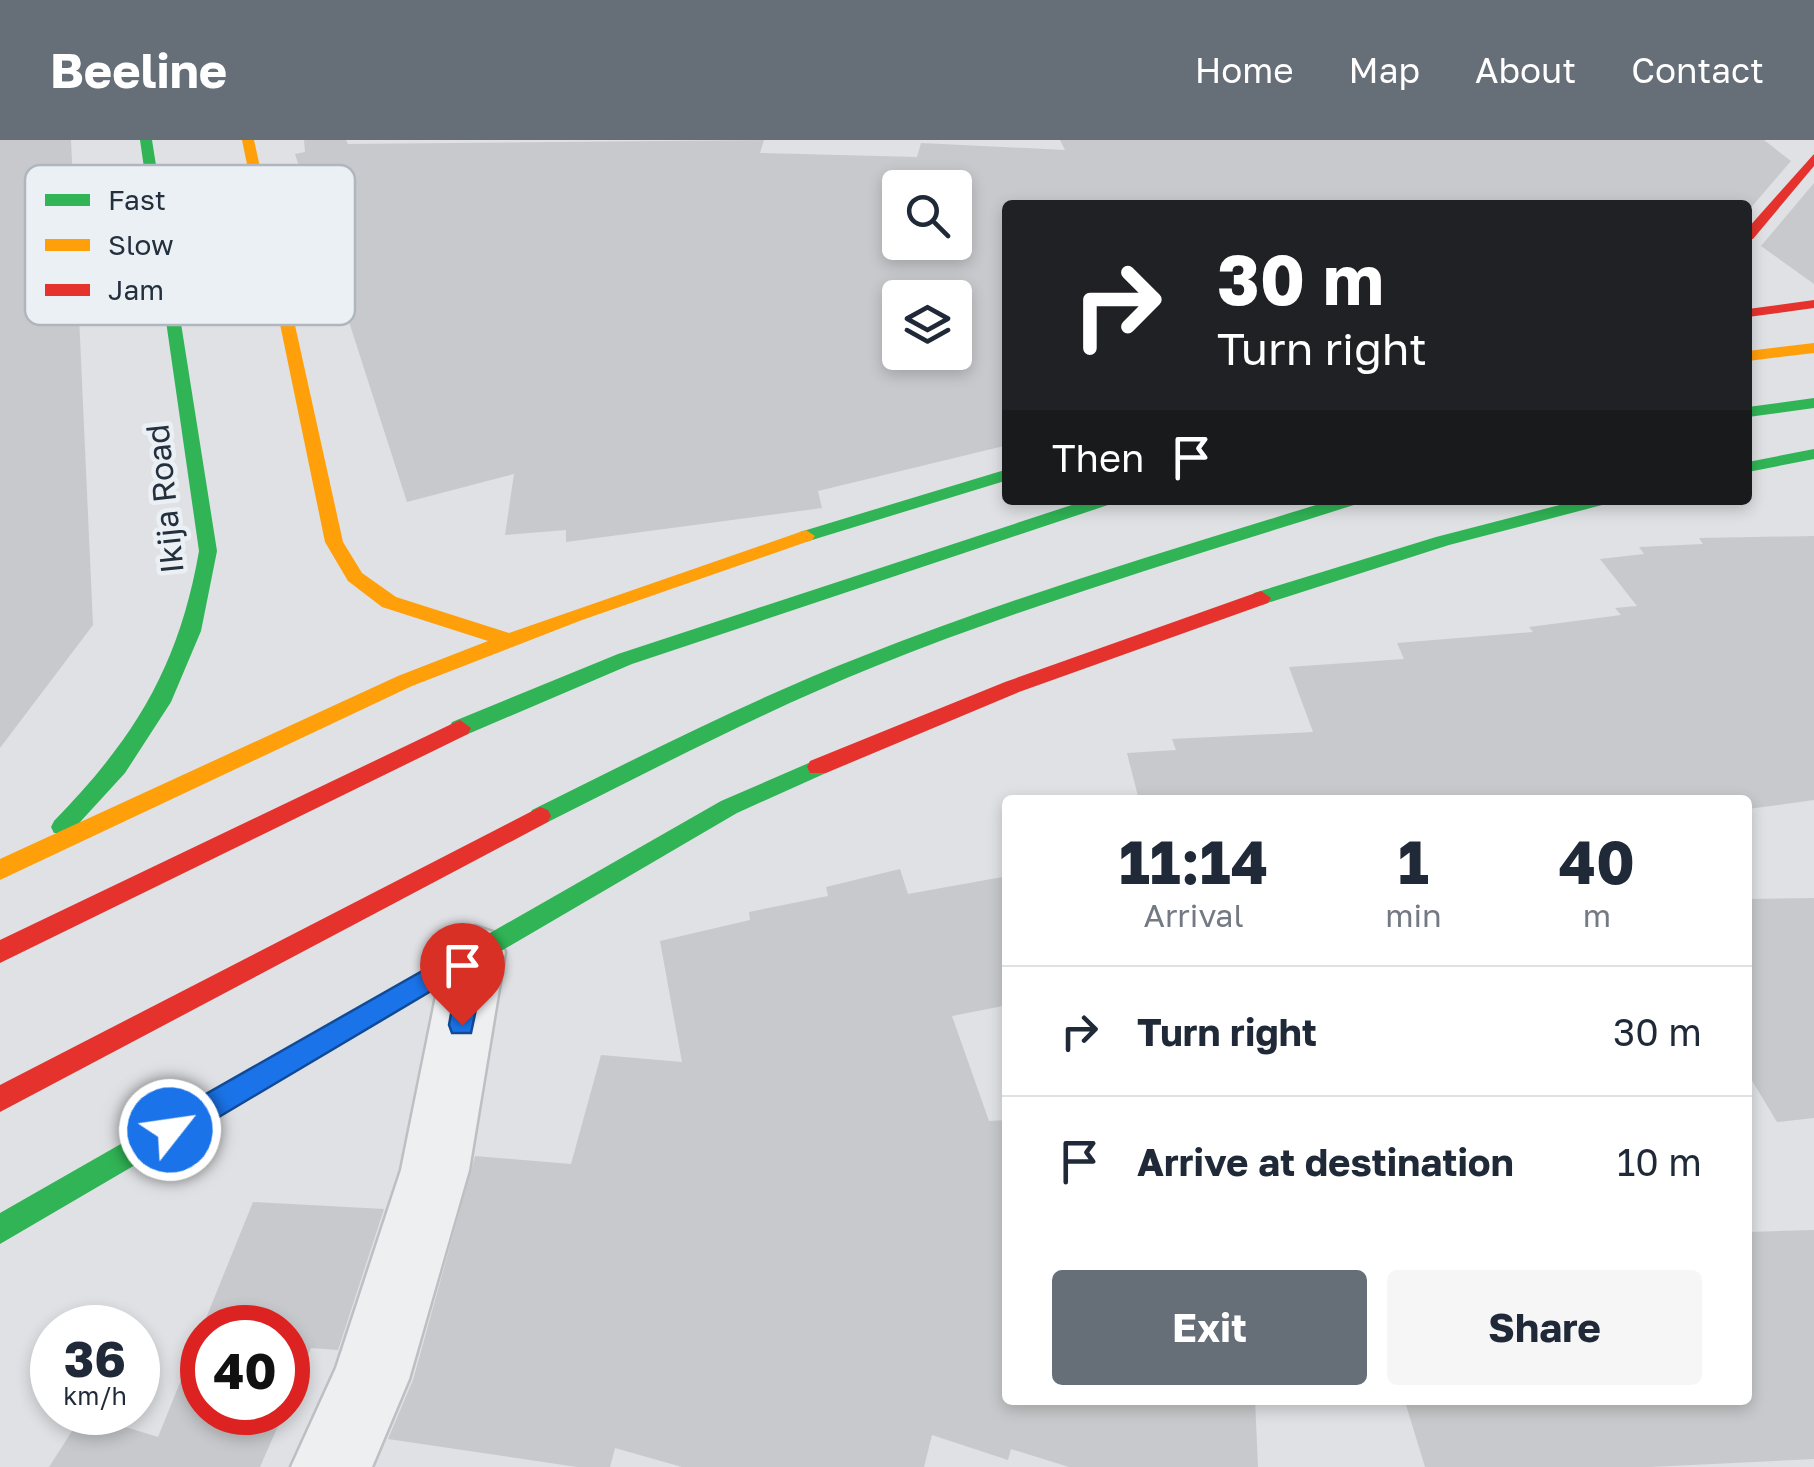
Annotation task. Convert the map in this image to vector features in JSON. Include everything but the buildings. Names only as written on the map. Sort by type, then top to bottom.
[{"type":"main road","name":"Ikija Road","points":[[146,140],[150,165]]},
{"type":"main road","points":[[248,140],[253,165]]},
{"type":"main road","points":[[1752,231],[1814,158]]},
{"type":"main road","points":[[1752,312],[1814,304]]},
{"type":"main road","name":"Ikija Road","points":[[32,855],[92,800],[156,715],[193,644],[205,602],[208,551],[174,325]]},
{"type":"main road","points":[[288,325],[334,542],[354,577],[389,602],[511,641]]},
{"type":"main road","points":[[1752,356],[1814,348]]},
{"type":"main road","points":[[1752,411],[1814,403]]},
{"type":"main road","points":[[1752,466],[1814,454]]},
{"type":"main road","points":[[0,870],[323,716],[511,641],[711,567],[1002,476]]},
{"type":"main road","points":[[0,952],[424,742],[607,667],[1091,505]]},
{"type":"main road","points":[[0,1098],[478,847],[769,702],[873,659],[1092,582],[1335,505]]},
{"type":"main road","points":[[0,1229],[729,807],[846,751],[956,706],[1322,577],[1578,505]]},
{"type":"street","points":[[330,1467],[371,1378],[435,1170],[475,952]]},
{"type":"traffic: fast","points":[[146,140],[150,165]]},
{"type":"traffic: fast","points":[[62,827],[117,767],[160,702],[191,631],[201,592],[208,551],[174,325]]},
{"type":"traffic: fast","points":[[1752,411],[1814,403]]},
{"type":"traffic: fast","points":[[1752,466],[1814,454]]},
{"type":"traffic: fast","points":[[806,536],[1002,476]]},
{"type":"traffic: fast","points":[[460,728],[625,659],[1090,505]]},
{"type":"traffic: fast","points":[[540,816],[744,716],[869,661],[1048,596],[1335,505]]},
{"type":"traffic: fast","points":[[1261,598],[1443,541],[1581,505]]},
{"type":"traffic: fast","points":[[0,1229],[729,807],[818,767]]},
{"type":"traffic: slow","points":[[248,140],[253,165]]},
{"type":"traffic: slow","points":[[288,325],[334,542],[355,577],[389,602],[511,641]]},
{"type":"traffic: slow","points":[[1752,356],[1814,348]]},
{"type":"traffic: slow","points":[[0,870],[405,681],[575,615],[806,536]]},
{"type":"traffic: jam","points":[[1752,231],[1814,158]]},
{"type":"traffic: jam","points":[[1752,312],[1814,304]]},
{"type":"traffic: jam","points":[[818,767],[1012,687],[1261,598]]},
{"type":"traffic: jam","points":[[0,952],[460,728]]},
{"type":"traffic: jam","points":[[0,1099],[540,816]]},
{"type":"route","points":[[170,1130],[475,952],[462,1025]]}]
